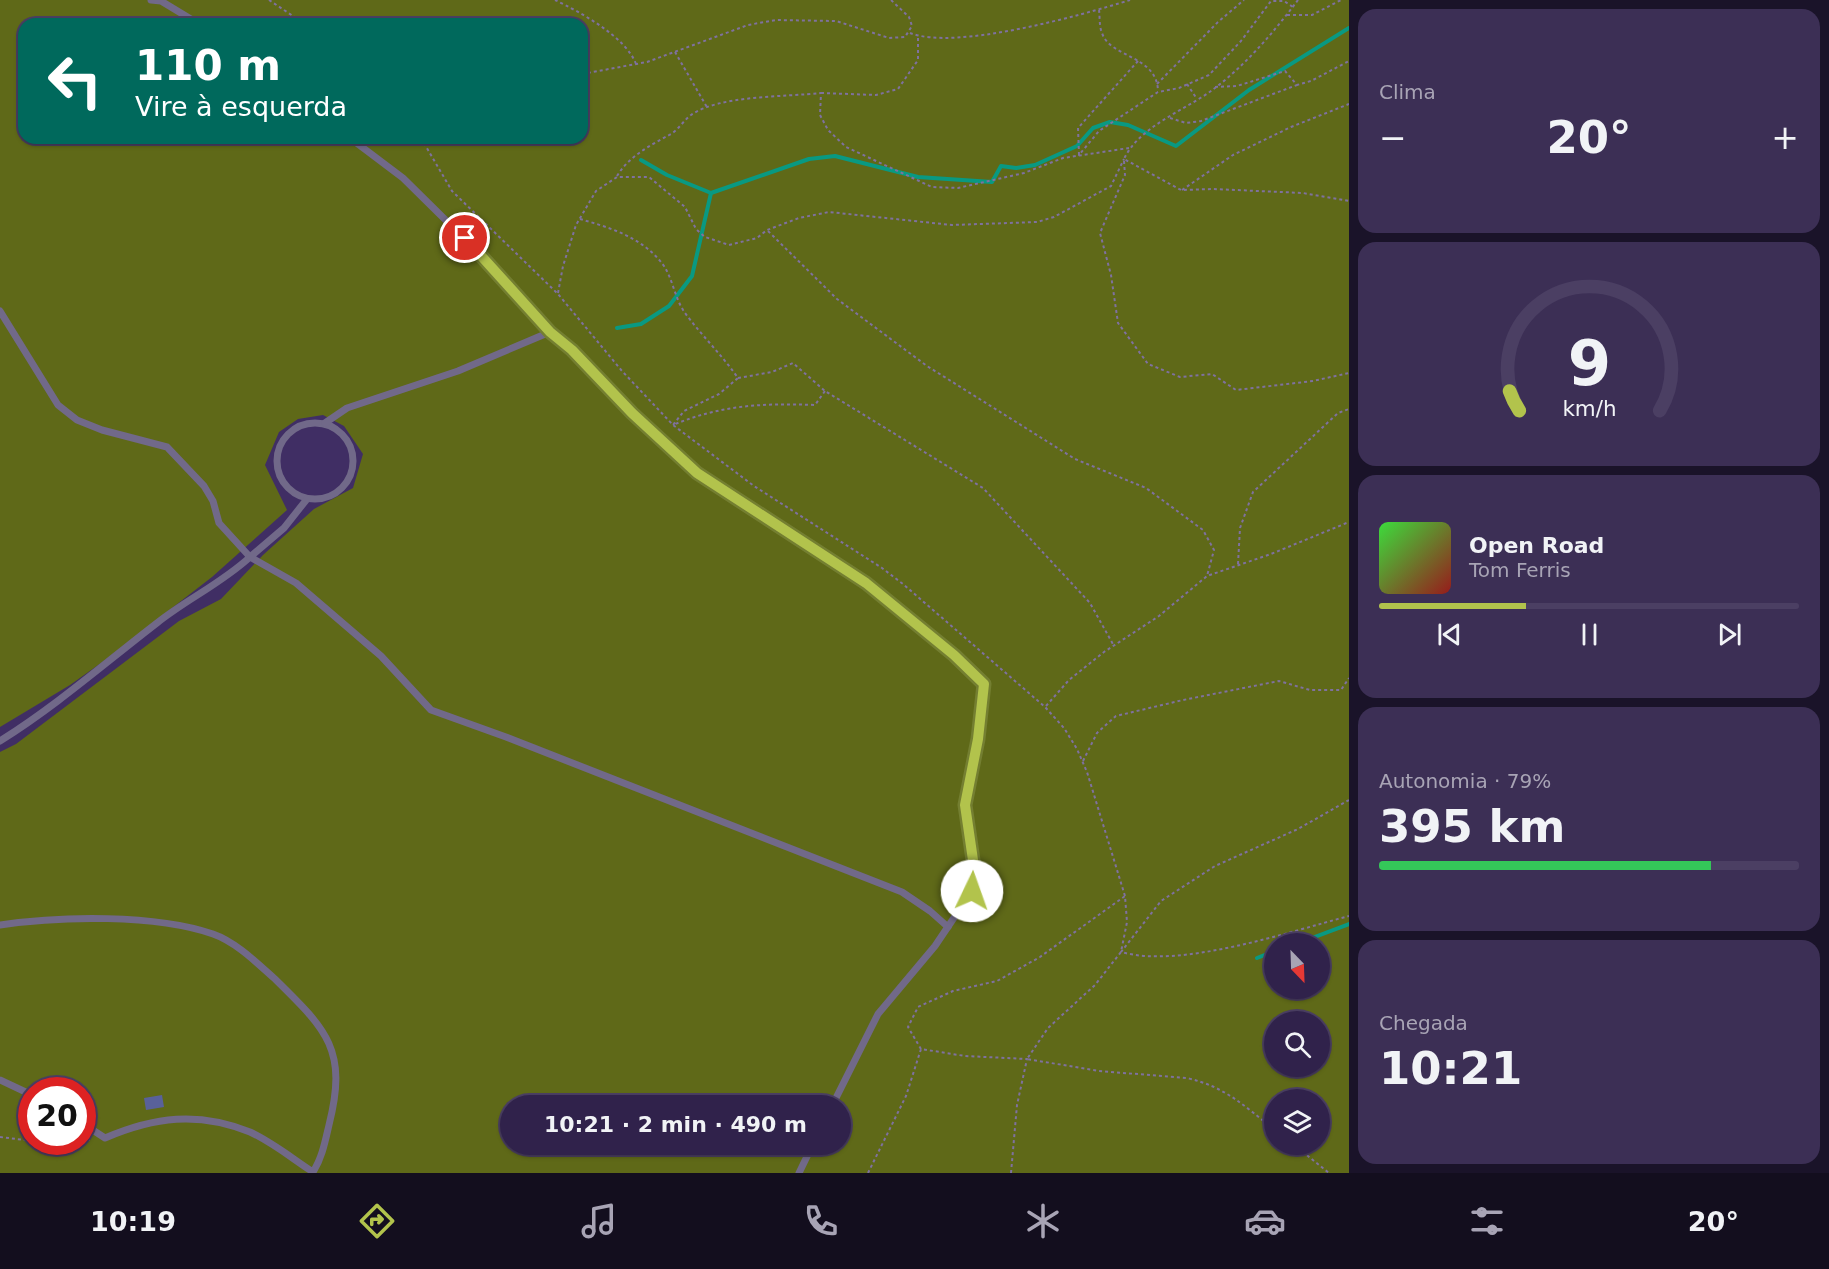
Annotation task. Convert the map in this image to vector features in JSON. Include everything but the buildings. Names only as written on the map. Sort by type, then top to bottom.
[{"type":"lane","points":[[151,0],[161,1],[190,18]]},
{"type":"lane","points":[[358,144],[403,178],[480,254],[550,332],[572,350],[632,413],[697,473],[866,583],[954,655],[984,684],[978,739],[965,805],[974,867],[972,891],[948,927],[878,1014],[838,1095]]},
{"type":"lane","points":[[0,311],[58,405],[77,420],[102,430],[167,447],[204,486],[213,501],[219,523],[250,557],[297,583],[381,656],[431,710],[902,892],[930,911],[948,927]]},
{"type":"lane","points":[[325,423],[347,408],[458,371],[550,332]]},
{"type":"lane","points":[[313,422],[325,423],[337,429],[349,444],[354,463],[351,476],[333,495],[320,499],[307,499],[296,494],[282,482],[276,464],[277,452],[290,431],[313,422]]},
{"type":"lane","points":[[0,741],[66,695],[158,622],[230,576],[284,528],[307,499]]},
{"type":"lane","points":[[0,925],[42,919],[104,919],[178,926],[214,934],[251,957],[321,1028],[337,1064],[334,1106],[320,1161],[313,1173],[250,1132],[215,1122],[172,1118],[139,1124],[105,1138],[96,1133]]},
{"type":"lane","points":[[0,1080],[18,1088]]},
{"type":"lane","points":[[799,1173],[808,1155]]},
{"type":"path","points":[[269,0],[296,18]]},
{"type":"path","points":[[555,0],[587,18]]},
{"type":"path","points":[[891,0],[909,17],[912,26],[910,33]]},
{"type":"path","points":[[588,73],[636,64],[675,52],[739,27],[776,20],[836,21],[898,39],[910,33],[918,36],[982,35],[1043,24],[1130,0]]},
{"type":"path","points":[[1158,84],[1218,22],[1244,0]]},
{"type":"path","points":[[821,93],[820,115],[828,130],[846,147],[932,187],[958,188],[985,183],[1080,155],[1129,148],[1215,87],[1287,15],[1298,0]]},
{"type":"path","points":[[1287,15],[1312,15],[1341,0]]},
{"type":"path","points":[[1080,155],[1099,131],[1158,92],[1209,75],[1241,41],[1271,1],[1284,1],[1293,7]]},
{"type":"path","points":[[1099,10],[1102,34],[1112,45],[1148,67],[1158,84],[1158,92]]},
{"type":"path","points":[[588,19],[607,32],[631,54],[636,64]]},
{"type":"path","points":[[558,294],[562,266],[579,219],[596,191],[617,177],[623,167],[645,148],[677,131],[691,115],[728,102],[759,98],[821,93],[876,95],[898,89],[918,60],[918,36]]},
{"type":"path","points":[[675,52],[708,109]]},
{"type":"path","points":[[1080,155],[1078,128],[1138,61]]},
{"type":"path","points":[[1170,118],[1186,123],[1201,121],[1311,81],[1349,61]]},
{"type":"path","points":[[1215,87],[1237,86],[1285,71],[1297,85]]},
{"type":"path","points":[[1187,84],[1198,100]]},
{"type":"path","points":[[1181,190],[1233,155],[1291,127],[1349,104]]},
{"type":"path","points":[[425,144],[452,191],[558,294],[622,371],[694,444],[754,486],[882,568],[1045,707],[1064,729],[1083,761],[1125,896],[1127,922],[1121,952]]},
{"type":"path","points":[[617,177],[650,177],[685,207],[696,229],[705,237],[729,245],[757,238],[767,230],[799,218],[829,212],[952,225],[1037,222],[1054,217],[1111,186],[1129,148]]},
{"type":"path","points":[[1124,159],[1181,190],[1303,193],[1349,201]]},
{"type":"path","points":[[1124,159],[1125,176],[1100,233],[1111,275],[1118,323],[1148,364],[1180,377],[1212,374],[1236,390],[1313,381],[1349,373]]},
{"type":"path","points":[[579,219],[610,228],[643,244],[664,267],[684,311],[721,353],[738,378]]},
{"type":"path","points":[[767,230],[837,299],[927,366],[1075,459],[1146,488],[1203,530],[1214,550],[1207,576]]},
{"type":"path","points":[[673,424],[684,411],[719,394],[738,378],[772,372],[793,363],[825,391],[983,488],[1090,603],[1114,646]]},
{"type":"path","points":[[673,424],[705,411],[741,406],[814,405],[825,391]]},
{"type":"path","points":[[1238,564],[1239,528],[1253,492],[1338,413],[1349,409]]},
{"type":"path","points":[[1045,707],[1069,680],[1159,616],[1207,576],[1271,554],[1349,522]]},
{"type":"path","points":[[1083,761],[1097,733],[1116,716],[1279,681],[1310,690],[1341,690],[1349,678]]},
{"type":"path","points":[[1011,1173],[1017,1105],[1027,1059],[1048,1028],[1095,985],[1161,902],[1215,866],[1298,829],[1349,800]]},
{"type":"path","points":[[1125,896],[1040,957],[997,981],[953,991],[918,1007],[908,1027],[921,1048],[965,1056],[1027,1059],[1056,1065],[1187,1078],[1205,1082],[1221,1088],[1264,1121]]},
{"type":"path","points":[[1121,952],[1142,958],[1193,952],[1264,939],[1349,916]]},
{"type":"path","points":[[868,1173],[906,1096],[921,1048]]},
{"type":"path","points":[[0,1137],[18,1139]]},
{"type":"path","points":[[96,1140],[105,1138]]},
{"type":"path","points":[[1307,1155],[1329,1173]]},
{"type":"green space","points":[[0,0],[1349,0],[1349,1173],[0,1173],[0,752],[16,744],[179,621],[221,599],[263,555],[314,509],[353,488],[363,454],[344,426],[323,415],[298,419],[279,432],[265,465],[287,510],[212,577],[70,685],[0,727]]},
{"type":"waterway","points":[[641,160],[667,175],[711,193],[809,159],[835,156],[918,177],[992,182],[1001,166],[1016,168],[1035,165],[1077,146],[1093,128],[1110,122],[1128,125],[1176,146],[1249,90],[1349,28]]},
{"type":"waterway","points":[[617,328],[641,324],[669,306],[692,276],[711,193]]},
{"type":"waterway","points":[[1325,933],[1349,924]]},
{"type":"waterway","points":[[1257,958],[1264,955]]},
{"type":"route","points":[[465,238],[550,332],[572,350],[632,413],[697,473],[866,583],[954,655],[984,684],[978,739],[965,805],[974,867],[972,891]]}]
